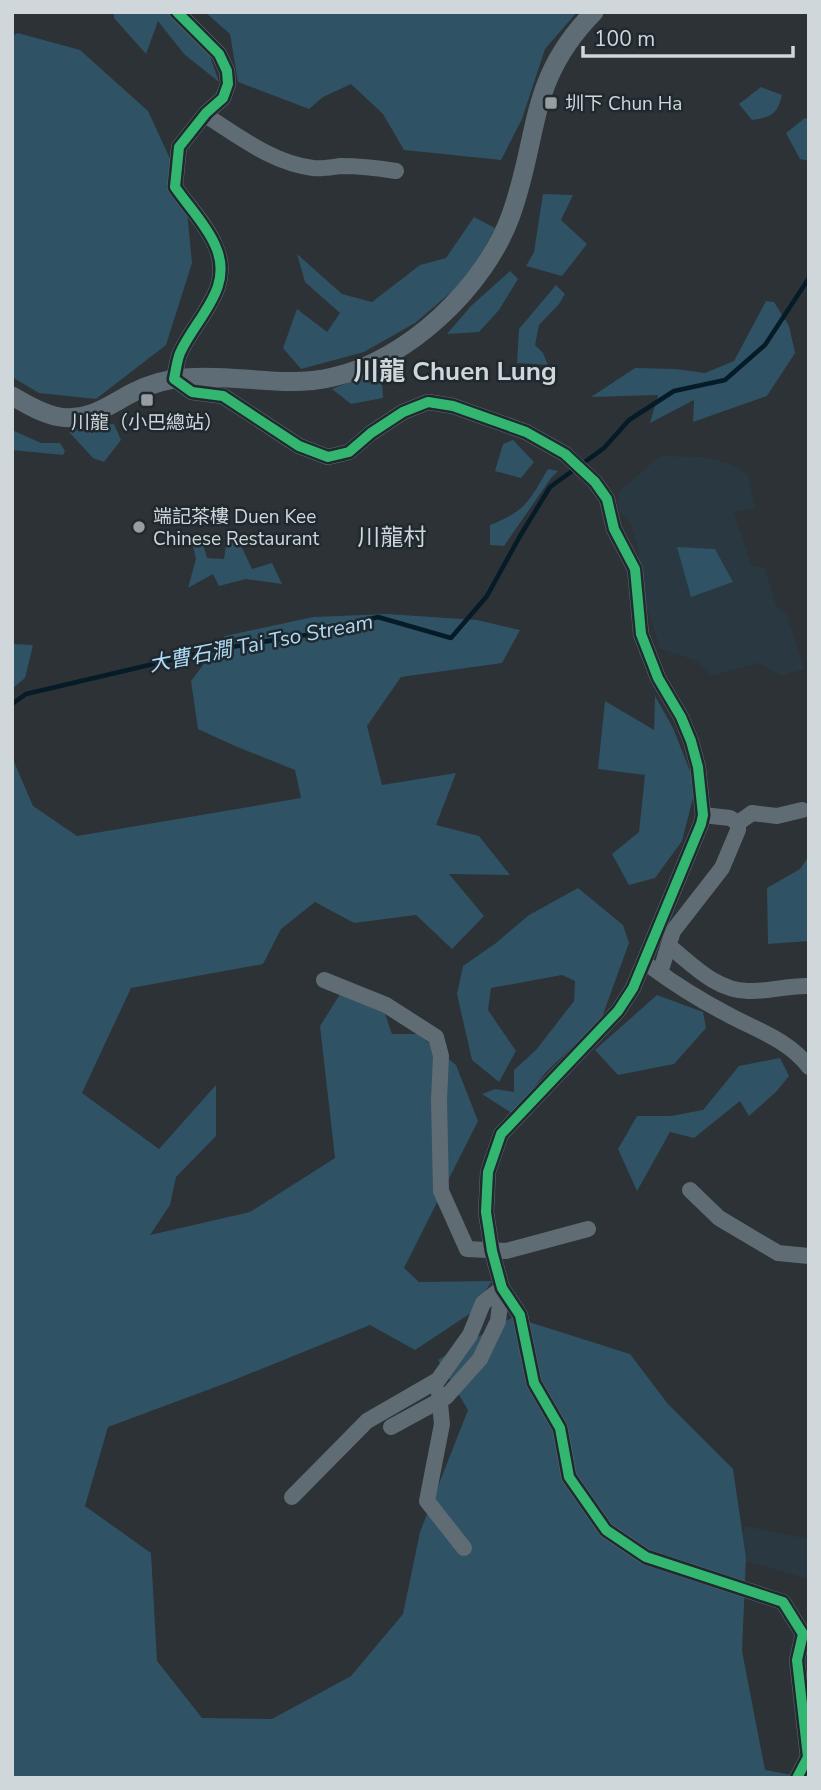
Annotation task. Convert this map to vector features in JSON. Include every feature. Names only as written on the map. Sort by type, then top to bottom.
[{"type":"main road","points":[[12,396],[52,415],[80,418],[137,391],[174,379],[323,379],[376,363],[400,349],[423,331],[469,285],[499,243],[515,202],[544,84],[565,45],[594,12]]},
{"type":"street","points":[[177,12],[219,54],[227,71],[228,84],[223,98],[178,147],[175,187],[216,246],[222,274],[210,303],[180,353],[174,379],[191,391],[223,396],[299,446],[328,457],[349,452],[402,412],[428,402],[453,406],[526,432],[565,454],[595,482],[607,499],[614,529],[635,569],[641,634],[658,678],[681,717],[691,741],[698,767],[703,815],[633,988],[618,1011],[501,1134],[488,1172],[486,1212],[492,1251],[502,1288],[520,1315],[534,1382],[560,1429],[569,1477],[606,1530],[646,1557],[783,1602],[803,1634],[797,1660],[808,1757],[797,1778]]},
{"type":"street","points":[[205,115],[282,161],[313,168],[366,167],[396,171]]},
{"type":"street","points":[[738,823],[752,813],[777,816],[802,810]]},
{"type":"street","points":[[703,815],[730,818],[738,823]]},
{"type":"street","points":[[660,973],[677,923],[722,868],[738,830],[738,823]]},
{"type":"street","points":[[668,946],[705,975],[722,986],[736,990],[750,992],[809,986]]},
{"type":"street","points":[[645,962],[718,1010],[772,1036],[801,1057],[809,1067]]},
{"type":"street","points":[[324,980],[386,1005],[436,1038],[441,1056],[441,1191],[467,1249],[506,1251],[588,1229]]},
{"type":"street","points":[[690,1190],[719,1218],[778,1253],[809,1256]]},
{"type":"street","points":[[292,1497],[367,1422],[438,1380],[470,1335],[483,1303],[502,1288]]},
{"type":"street","points":[[391,1427],[446,1397],[480,1359],[498,1321],[502,1288]]},
{"type":"street","points":[[438,1380],[442,1424],[427,1501],[464,1548]]},
{"type":"shaded area","points":[[114,12],[187,12],[199,25],[219,82],[184,54],[158,21],[146,54],[114,18]]},
{"type":"shaded area","points":[[205,12],[577,12],[545,49],[522,119],[501,160],[404,150],[383,114],[351,84],[323,97],[309,109],[238,82],[230,34]]},
{"type":"shaded area","points":[[18,33],[80,50],[148,111],[185,191],[192,263],[166,345],[96,399],[39,393],[12,377],[12,36]]},
{"type":"shaded area","points":[[761,87],[782,95],[772,114],[752,120],[739,104]]},
{"type":"shaded area","points":[[805,118],[809,120],[809,161],[800,159],[786,133]]},
{"type":"shaded area","points":[[543,194],[573,195],[561,220],[587,244],[562,276],[526,266],[534,252]]},
{"type":"shaded area","points":[[474,217],[495,228],[481,256],[456,288],[415,323],[364,352],[301,369],[283,348],[297,309],[327,332],[340,313],[305,282],[297,254],[342,294],[372,302],[420,265],[446,258]]},
{"type":"shaded area","points":[[510,271],[518,279],[499,310],[479,332],[447,334],[471,306]]},
{"type":"shaded area","points":[[556,285],[565,294],[539,325],[535,345],[543,353],[548,365],[517,363],[519,329]]},
{"type":"shaded area","points":[[766,301],[774,302],[789,326],[795,353],[767,396],[693,422],[694,400],[650,423],[658,395],[591,397],[635,368],[705,373],[734,361]]},
{"type":"shaded area","points":[[374,372],[382,380],[383,398],[351,404],[332,389]]},
{"type":"shaded area","points":[[114,424],[121,440],[104,462],[93,458],[69,432],[85,426]]},
{"type":"shaded area","points":[[12,430],[41,443],[60,443],[65,451],[63,455],[12,450]]},
{"type":"shaded area","points":[[513,440],[534,462],[521,478],[495,471],[503,444]]},
{"type":"shaded area","points":[[660,456],[705,457],[731,464],[748,475],[755,508],[734,512],[751,565],[765,568],[776,605],[787,615],[804,669],[782,676],[758,663],[712,676],[697,661],[660,649],[643,594],[638,548],[629,521],[619,512],[618,492]]},
{"type":"shaded area","points":[[548,469],[558,471],[504,546],[490,545],[490,525],[519,510]]},
{"type":"shaded area","points":[[228,531],[243,550],[252,569],[272,563],[282,584],[246,579],[219,586],[213,574],[188,588],[196,559],[192,542],[202,540],[207,558],[224,559]]},
{"type":"shaded area","points":[[677,547],[715,549],[733,582],[691,597]]},
{"type":"shaded area","points":[[387,614],[477,620],[520,630],[502,663],[401,677],[367,726],[382,785],[456,773],[436,825],[479,836],[510,875],[449,874],[484,916],[452,949],[416,915],[354,923],[315,902],[281,929],[263,964],[131,988],[82,1093],[159,1149],[216,1085],[216,1136],[176,1177],[170,1205],[150,1235],[250,1212],[335,1158],[320,1026],[347,983],[381,1002],[392,1034],[418,1034],[456,1065],[478,1121],[404,1268],[419,1282],[492,1281],[471,1313],[415,1350],[370,1325],[108,1427],[85,1506],[151,1553],[157,1661],[202,1718],[272,1719],[351,1676],[403,1614],[420,1532],[468,1410],[438,1360],[513,1317],[630,1354],[668,1404],[733,1469],[746,1558],[742,1651],[765,1770],[809,1778],[12,1778],[12,757],[33,806],[77,836],[301,798],[295,770],[198,729],[191,681],[225,636],[313,617]]},
{"type":"shaded area","points":[[12,644],[33,645],[25,678],[12,689]]},
{"type":"shaded area","points":[[655,696],[673,728],[696,786],[682,841],[655,878],[629,885],[612,854],[639,832],[645,775],[598,769],[605,701],[654,730]]},
{"type":"shaded area","points":[[809,856],[809,941],[768,944],[767,888],[800,869]]},
{"type":"shaded area","points":[[578,888],[623,925],[629,943],[601,1020],[546,1072],[513,1114],[482,1094],[495,1089],[514,1092],[514,1070],[536,1050],[574,1001],[575,981],[562,975],[491,988],[488,1010],[516,1051],[499,1082],[472,1060],[457,994],[463,966],[529,915]]},
{"type":"shaded area","points":[[657,995],[703,1012],[706,1028],[674,1064],[618,1075],[595,1050]]},
{"type":"shaded area","points":[[780,1058],[789,1076],[776,1092],[749,1116],[740,1101],[694,1138],[670,1132],[637,1191],[618,1149],[637,1116],[671,1116],[703,1110],[739,1066]]},
{"type":"shaded area","points":[[745,1526],[809,1539],[809,1579],[736,1559]]},
{"type":"waterway","name":"大曹石澗 Tai Tso Stream","points":[[582,464],[604,448],[629,420],[674,391],[725,380],[765,345],[809,278]]},
{"type":"waterway","name":"大曹石澗 Tai Tso Stream","points":[[12,704],[26,694],[213,650],[312,634],[378,617],[451,638],[487,596],[550,487],[575,469]]},
{"type":"cycle path","points":[[177,12],[219,54],[227,71],[228,84],[223,98],[206,113],[179,147],[175,187],[211,237],[220,260],[220,275],[211,301],[180,353],[174,379],[192,392],[223,396],[299,446],[328,457],[349,452],[371,433],[403,412],[428,402],[453,406],[526,432],[565,454],[595,482],[607,499],[614,529],[635,569],[641,634],[658,678],[681,717],[698,767],[703,815],[701,824],[633,988],[618,1011],[501,1134],[488,1172],[486,1212],[492,1251],[502,1288],[520,1315],[534,1383],[560,1428],[569,1477],[606,1530],[646,1557],[783,1602],[803,1634],[797,1660],[808,1757],[797,1778]]},
{"type":"place","name":"圳下 Chun Ha","points":[[551,103]]},
{"type":"place","name":"川龍（小巴總站）","points":[[147,400]]},
{"type":"place","name":"端記茶樓 Duen Kee Chinese Restaurant","points":[[139,527]]},
{"type":"district","name":"川龍 Chuen Lung","points":[[455,371]]},
{"type":"district","name":"川龍村","points":[[392,537]]}]
